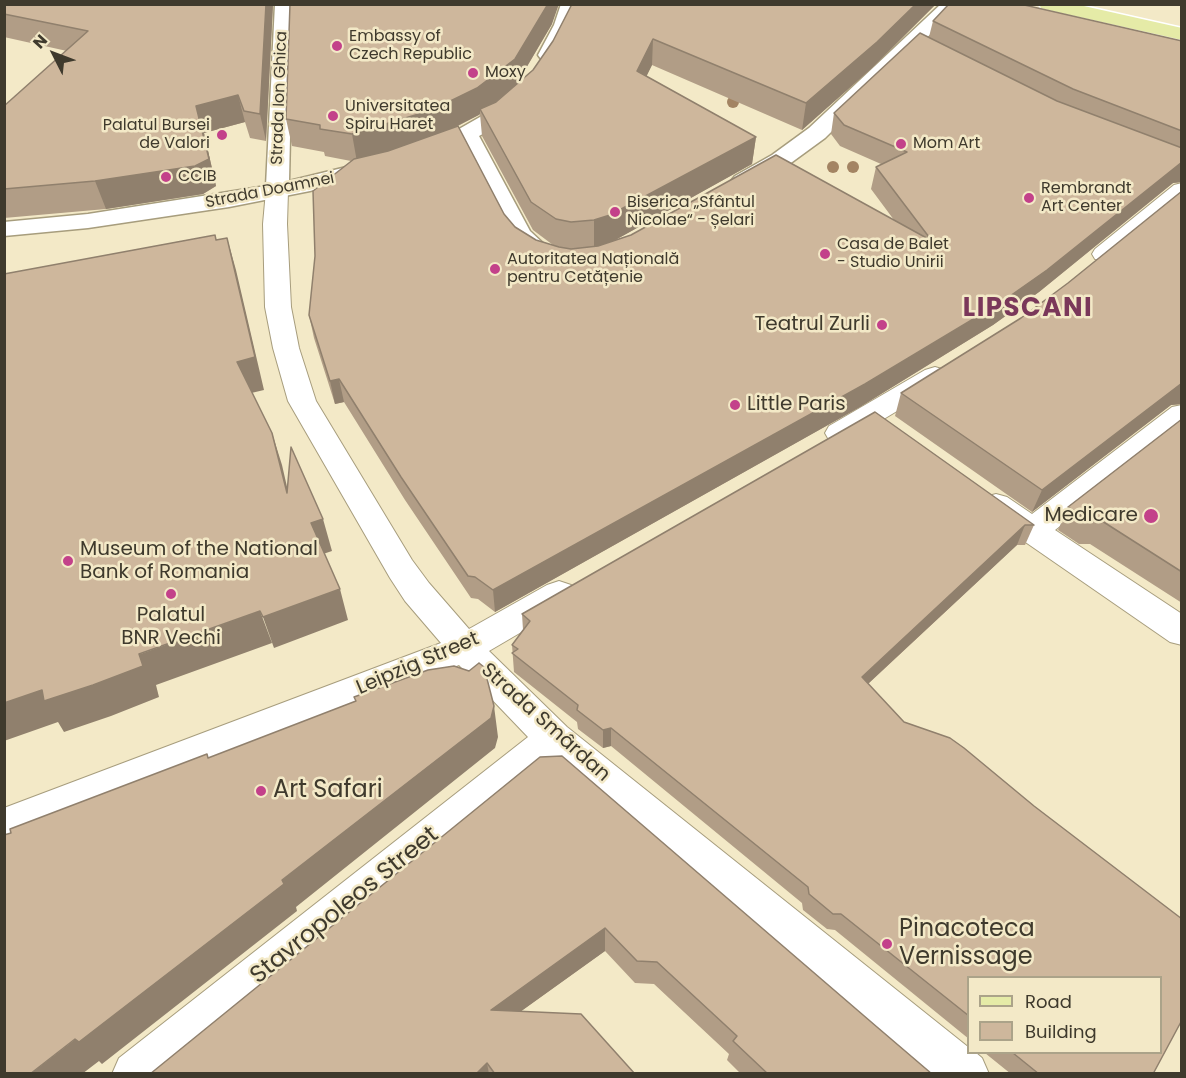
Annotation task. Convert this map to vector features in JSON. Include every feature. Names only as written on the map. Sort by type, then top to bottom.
[{"type":"main road","points":[[1100,4],[1182,22]]},
{"type":"main road","points":[[1040,8],[1182,34]]},
{"type":"main road","points":[[1040,8],[1182,46]]},
{"type":"street","name":"Strada Ion Ghica","points":[[277,191],[284,4]]},
{"type":"street","name":"Strada Doamnei","points":[[4,229],[135,215],[277,191],[396,160],[467,134],[503,110],[534,78],[563,24],[570,4]]},
{"type":"street","points":[[721,194],[802,145],[922,46],[952,4]]},
{"type":"street","points":[[467,134],[520,235],[527,243],[547,255],[571,261]]},
{"type":"street","name":"Strada Smârdan","points":[[277,191],[275,224],[278,307],[286,348],[302,401],[401,569],[417,592],[511,698],[554,738],[966,1074]]},
{"type":"street","points":[[1086,270],[1178,197]]},
{"type":"street","points":[[816,447],[956,363]]},
{"type":"street","points":[[1032,531],[1182,414]]},
{"type":"street","points":[[871,416],[899,436]]},
{"type":"street","points":[[975,490],[1182,632]]},
{"type":"street","name":"Leipzig Street","points":[[4,826],[465,648],[579,583]]},
{"type":"street","name":"Stavropoleos Street","points":[[135,1074],[554,738]]},
{"type":"building","points":[[4,4],[266,4],[260,114],[244,111],[238,95],[196,106],[209,159],[195,166],[95,181],[4,189],[4,106],[88,31],[4,14]]},
{"type":"building","points":[[290,4],[548,4],[515,59],[477,88],[432,110],[352,134],[320,129],[320,125],[286,119]]},
{"type":"building","points":[[572,4],[916,4],[877,42],[806,103],[653,39],[637,71],[756,137],[610,215],[594,220],[571,222],[556,219],[531,202],[480,109],[496,102],[533,70],[553,41]]},
{"type":"building","points":[[949,4],[1020,4],[1182,41],[1182,131],[1073,89],[933,21]]},
{"type":"building","points":[[920,33],[1057,101],[1182,148],[1182,162],[1047,270],[1000,303],[865,384],[493,590],[475,577],[468,576],[401,477],[339,379],[330,381],[309,315],[315,256],[313,191],[354,159],[388,151],[458,126],[504,214],[515,227],[536,240],[559,247],[571,249],[598,246],[631,235],[776,155],[932,241],[876,167],[907,152],[844,125],[834,113]]},
{"type":"building","points":[[1182,191],[1182,383],[1042,490],[901,393],[1021,318]]},
{"type":"building","points":[[215,235],[216,240],[227,238],[255,357],[237,362],[272,433],[287,493],[291,447],[323,519],[311,523],[340,589],[263,617],[260,611],[139,654],[143,666],[93,685],[44,701],[42,690],[4,703],[4,274]]},
{"type":"building","points":[[875,412],[1034,525],[1025,525],[862,677],[904,722],[950,738],[1034,806],[1182,919],[1182,1020],[1153,1074],[1039,1074],[1014,1054],[1162,1054],[1162,976],[967,976],[967,1014],[841,914],[833,914],[809,894],[808,887],[611,728],[603,730],[577,710],[578,705],[512,653],[518,649],[512,645],[530,621],[522,614]]},
{"type":"building","points":[[1182,419],[1182,572],[1102,521],[1090,521],[1068,507]]},
{"type":"building","points":[[479,663],[484,667],[494,706],[491,718],[282,880],[284,884],[79,1042],[75,1039],[30,1074],[4,1074],[4,835],[11,833],[10,829],[207,754],[208,758],[356,701],[354,697],[428,670],[454,666],[469,671]]},
{"type":"building","points":[[562,756],[932,1074],[768,1074],[733,1041],[737,1036],[657,962],[637,961],[605,928],[491,1010],[581,1014],[635,1074],[495,1074],[487,1063],[476,1074],[150,1074],[540,757]]},
{"type":"place","name":"Embassy of Czech Republic","points":[[337,46]]},
{"type":"place","name":"Moxy","points":[[473,73]]},
{"type":"place","name":"Universitatea Spiru Haret","points":[[333,116]]},
{"type":"place","name":"Palatul Bursei de Valori","points":[[222,135]]},
{"type":"place","name":"Mom Art","points":[[901,144]]},
{"type":"place","name":"CCIB","points":[[166,177]]},
{"type":"place","name":"Rembrandt Art Center","points":[[1029,198]]},
{"type":"place","name":"Biserica „Sfântul Nicolae“ - Șelari","points":[[615,212]]},
{"type":"place","name":"Casa de Balet - Studio Unirii","points":[[825,254]]},
{"type":"place","name":"Autoritatea Națională pentru Cetățenie","points":[[495,269]]},
{"type":"place","name":"Teatrul Zurli","points":[[882,325]]},
{"type":"place","name":"Little Paris","points":[[735,405]]},
{"type":"place","name":"Medicare","points":[[1151,516]]},
{"type":"place","name":"Museum of the National Bank of Romania","points":[[68,561]]},
{"type":"place","name":"Palatul BNR Vechi","points":[[171,594]]},
{"type":"place","name":"Art Safari","points":[[261,791]]},
{"type":"place","name":"Pinacoteca Vernissage","points":[[887,944]]},
{"type":"district","name":"LIPSCANI","points":[[1028,309]]}]
